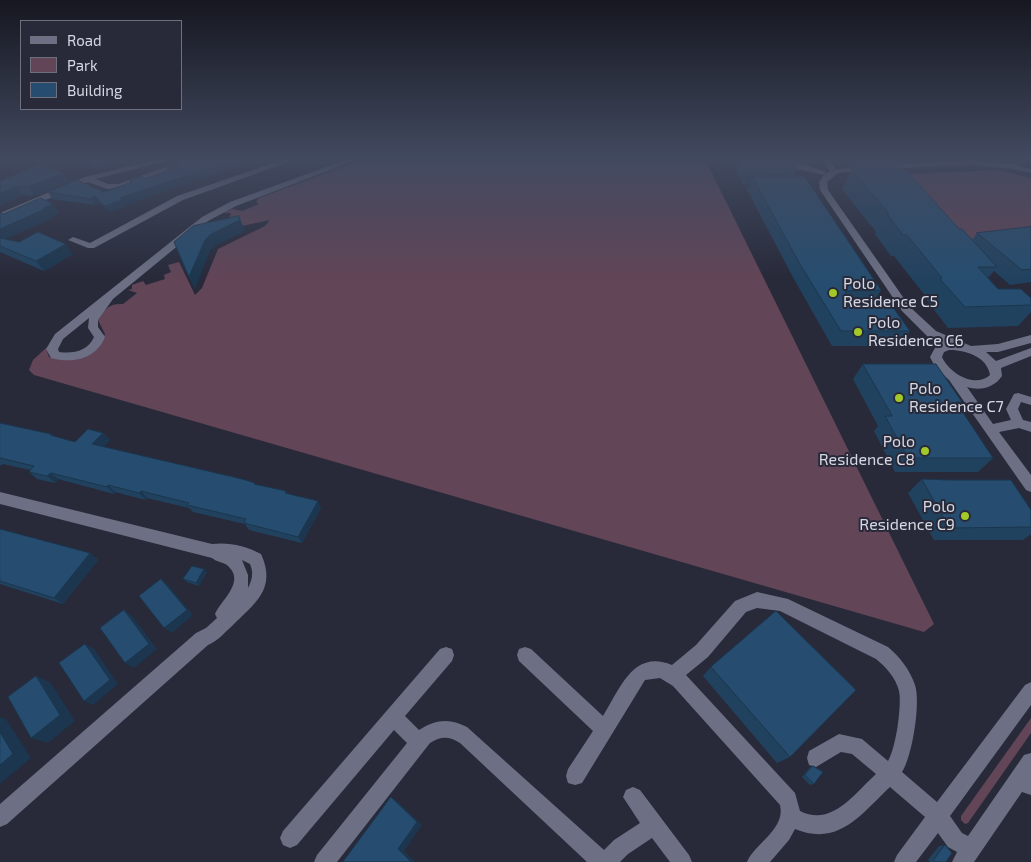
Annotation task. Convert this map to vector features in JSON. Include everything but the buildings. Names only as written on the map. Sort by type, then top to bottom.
[{"type":"street","points":[[0,216],[40,199]]},
{"type":"street","points":[[73,240],[91,246],[178,199]]},
{"type":"street","points":[[108,299],[92,320],[93,328],[100,337],[95,346],[72,357],[56,355],[52,349],[55,341],[192,228],[218,211],[250,199]]},
{"type":"street","points":[[828,199],[836,208]]},
{"type":"street","points":[[831,199],[902,309],[931,343],[939,365],[953,376],[968,396],[982,420],[991,429],[1031,486]]},
{"type":"street","points":[[902,309],[932,334],[982,355],[994,367],[996,376],[980,390],[979,397],[991,429]]},
{"type":"street","points":[[936,354],[944,347],[998,348],[1031,339]]},
{"type":"street","points":[[994,367],[1009,359],[1031,352]]},
{"type":"street","points":[[953,376],[972,383],[985,384]]},
{"type":"street","points":[[1025,425],[1012,412],[1016,399],[1022,397],[1031,401]]},
{"type":"street","points":[[991,429],[1025,425]]},
{"type":"street","points":[[1011,486],[1031,486]]},
{"type":"street","points":[[0,498],[212,551],[237,565],[241,584],[234,602],[208,629],[202,639],[0,817]]},
{"type":"street","points":[[673,675],[702,651],[741,606],[757,600],[782,604],[882,653],[901,674],[907,687],[906,731],[898,762],[890,774],[840,820],[832,824],[813,826],[792,817]]},
{"type":"street","points":[[290,838],[446,655]]},
{"type":"street","points":[[525,655],[604,729]]},
{"type":"street","points":[[575,776],[639,674],[653,668],[667,670],[784,795],[791,806],[792,817],[790,822],[758,862]]},
{"type":"street","points":[[904,862],[1031,692]]},
{"type":"street","points":[[393,717],[419,742]]},
{"type":"street","points":[[324,862],[419,742],[432,731],[441,728],[459,731],[602,862]]},
{"type":"street","points":[[816,758],[832,746],[847,742],[864,751],[938,816],[948,833],[967,856],[1024,784],[1031,762]]},
{"type":"street","points":[[633,797],[682,862]]},
{"type":"street","points":[[606,862],[621,847],[654,825]]},
{"type":"green space","points":[[258,199],[725,199],[934,624],[924,632],[34,375],[29,370],[33,360],[46,348],[49,357],[68,360],[100,345],[105,334],[98,320],[105,310],[114,305],[123,304],[137,293],[128,290],[132,289],[132,285],[143,281],[146,285],[165,279],[164,275],[171,272],[168,265],[179,262],[195,295],[202,288],[218,249],[265,226],[270,220],[195,236],[228,222],[231,213],[223,213],[232,209],[242,211],[259,204],[256,202]]},
{"type":"green space","points":[[912,199],[1031,199],[1031,236],[956,245]]},
{"type":"green space","points":[[1031,718],[1031,733],[968,823],[965,824],[961,820],[961,816]]},
{"type":"place","name":"Polo Residence C5","points":[[833,293]]},
{"type":"place","name":"Polo Residence C6","points":[[858,332]]},
{"type":"place","name":"Polo Residence C7","points":[[899,398]]},
{"type":"place","name":"Polo Residence C8","points":[[925,451]]},
{"type":"place","name":"Polo Residence C9","points":[[965,516]]}]
